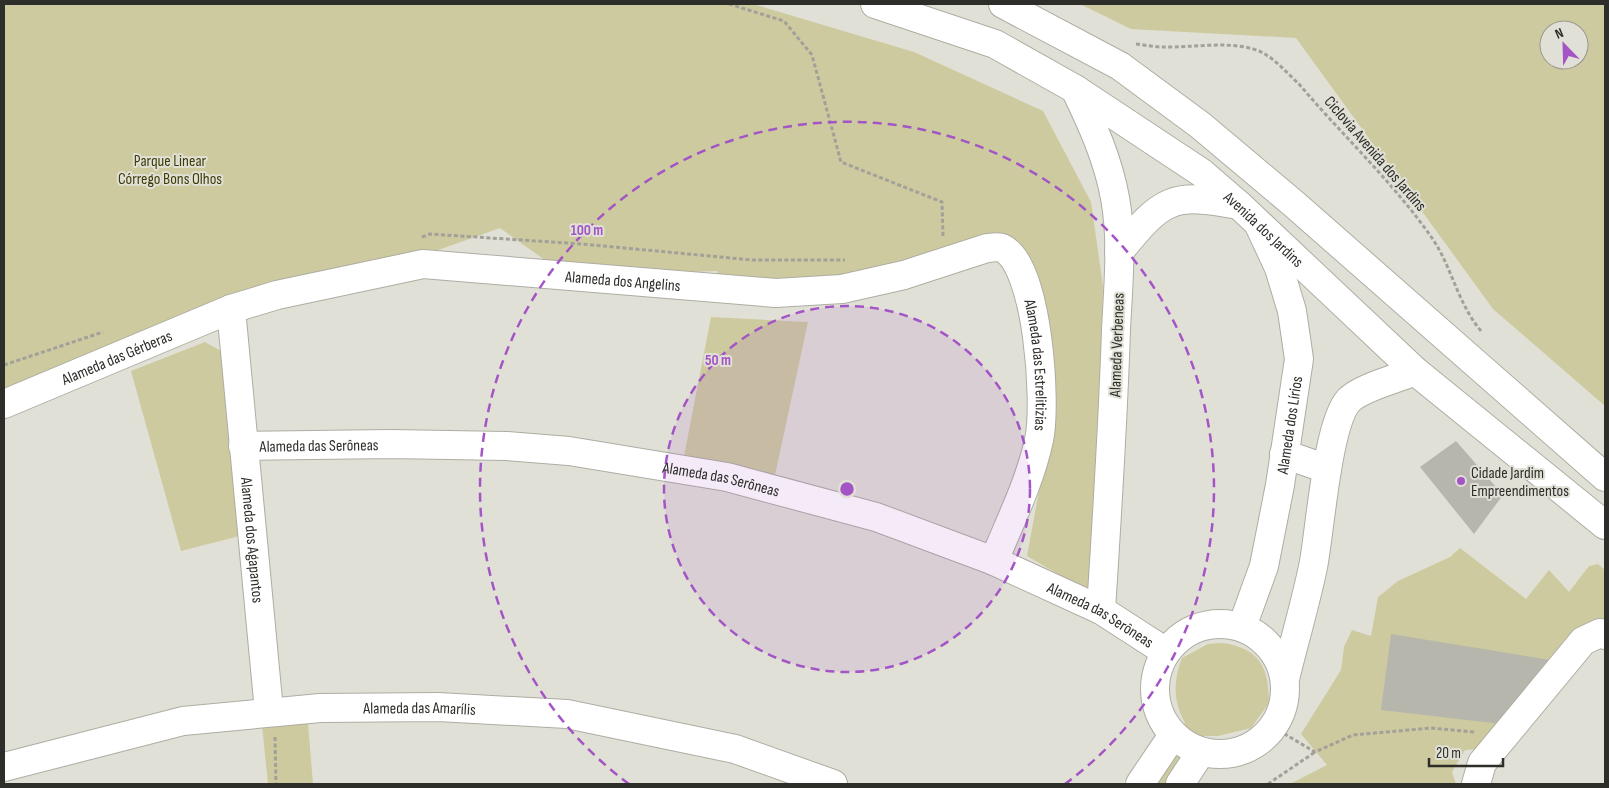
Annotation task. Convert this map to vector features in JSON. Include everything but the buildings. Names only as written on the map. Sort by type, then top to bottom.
[{"type":"street","name":"Avenida dos Jardins","points":[[875,4],[995,44],[1076,88],[1202,173],[1239,205],[1415,371],[1605,525]]},
{"type":"street","points":[[995,44],[1006,5],[1120,66],[1200,125],[1294,204],[1605,477]]},
{"type":"street","name":"Alameda Verbeneas","points":[[1076,88],[1097,136],[1109,170],[1116,200],[1119,252],[1114,391],[1101,610]]},
{"type":"street","points":[[1119,252],[1144,222],[1164,205],[1186,199],[1202,198],[1239,205]]},
{"type":"street","name":"Alameda dos Lírios","points":[[1242,628],[1264,566],[1280,485],[1299,359],[1292,311],[1279,268],[1259,225]]},
{"type":"street","name":"Alameda dos Angelins","points":[[231,310],[277,295],[423,264],[776,293],[842,289],[904,275],[986,248],[1001,248],[1012,256]]},
{"type":"street","name":"Alameda das Estrelitizias","points":[[994,561],[1030,475],[1039,438],[1043,400],[1041,366],[1027,290],[1020,268],[1012,256]]},
{"type":"street","name":"Alameda das Gérberas","points":[[4,404],[231,310]]},
{"type":"street","name":"Alameda dos Agapantos","points":[[231,310],[243,446],[273,722]]},
{"type":"street","points":[[1285,678],[1280,663],[1272,649],[1261,637],[1242,628],[1214,624],[1187,633],[1166,652],[1157,672],[1155,694],[1160,716],[1173,735],[1189,747],[1200,752],[1230,753],[1247,749],[1261,740],[1273,727],[1283,704],[1285,678],[1313,566],[1327,469],[1339,421],[1349,400],[1368,389],[1415,371]]},
{"type":"street","name":"Alameda das Serôneas","points":[[243,446],[391,444],[506,446],[569,451],[727,477],[876,517],[994,561],[1101,610],[1166,652]]},
{"type":"street","points":[[1284,454],[1327,469]]},
{"type":"street","points":[[1476,784],[1482,763],[1505,738],[1583,641],[1600,633],[1605,635]]},
{"type":"street","name":"Alameda das Amarílis","points":[[4,767],[183,721],[273,722],[320,708],[438,707],[567,714],[735,749],[832,784]]},
{"type":"street","points":[[1140,784],[1173,735]]},
{"type":"street","points":[[1180,784],[1200,752]]},
{"type":"path","points":[[729,4],[784,21],[812,55],[841,162],[942,202],[944,244]]},
{"type":"path","name":"Ciclovia Avenida dos Jardins","points":[[1134,44],[1163,47],[1220,46],[1248,48],[1264,53],[1299,84],[1422,224],[1441,254],[1463,302],[1484,334]]},
{"type":"path","points":[[273,722],[276,784]]},
{"type":"path","points":[[1273,727],[1315,752]]},
{"type":"path","points":[[1268,784],[1315,752],[1353,735],[1431,728],[1464,730],[1505,738]]},
{"type":"green space","name":"Parque Linear Córrego Bons Olhos","points":[[4,4],[753,4],[914,52],[1043,111],[1091,202],[1103,286],[1094,595],[1027,556],[1053,415],[1031,265],[1019,241],[850,282],[719,279],[717,271],[659,273],[549,263],[500,228],[4,405]]},
{"type":"green space","points":[[1080,4],[1605,4],[1605,406],[1493,309],[1296,38],[1131,29]]},
{"type":"green space","points":[[711,317],[808,322],[772,489],[684,456]]},
{"type":"green space","points":[[205,342],[221,351],[251,533],[181,551],[131,371]]},
{"type":"green space","points":[[1460,548],[1526,599],[1549,570],[1569,592],[1589,566],[1598,564],[1605,570],[1605,621],[1481,749],[1465,750],[1452,772],[1456,784],[1290,784],[1327,765],[1301,734],[1341,670],[1344,647],[1352,630],[1371,636],[1378,597],[1398,581],[1450,557]]},
{"type":"green space","points":[[1222,643],[1245,650],[1254,655],[1260,662],[1267,680],[1269,703],[1251,728],[1218,736],[1201,736],[1170,784],[1147,784],[1185,723],[1176,699],[1177,675],[1182,658],[1208,644]]},
{"type":"green space","points":[[308,724],[313,784],[268,784],[262,725]]},
{"type":"place","name":"Cidade Jardim Empreendimentos","points":[[1461,481]]}]
